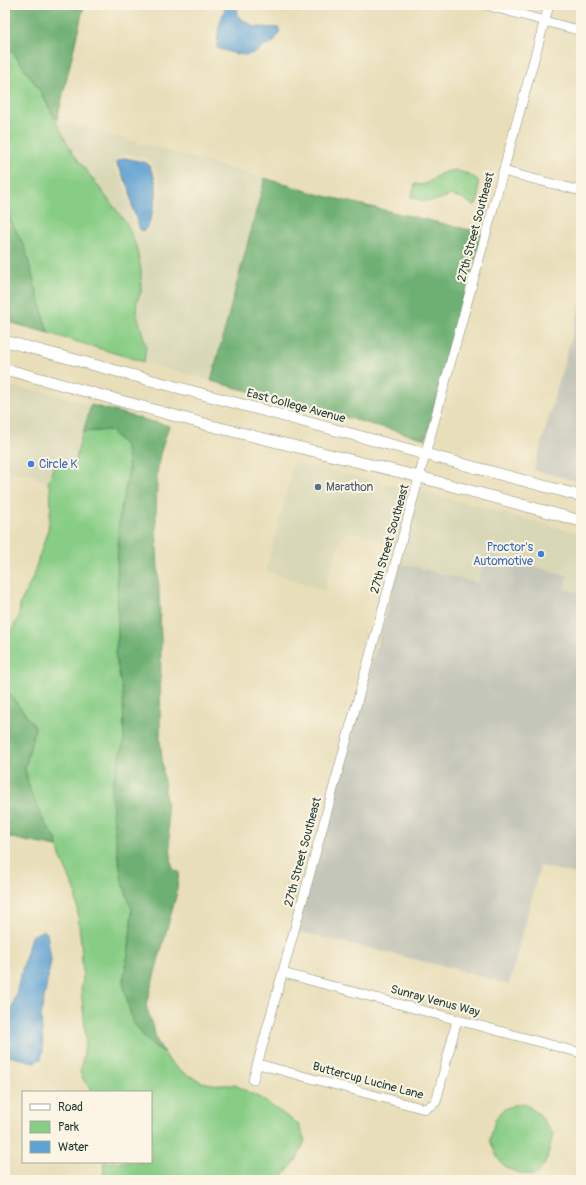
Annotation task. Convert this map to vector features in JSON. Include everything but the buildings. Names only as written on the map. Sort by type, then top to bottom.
[{"type":"main road","name":"East College Avenue","points":[[5,343],[581,496]]},
{"type":"main road","points":[[5,369],[212,426],[420,477],[581,521]]},
{"type":"street","points":[[486,5],[581,31]]},
{"type":"street","name":"27th Street Southeast","points":[[253,1080],[549,5]]},
{"type":"street","points":[[503,172],[581,191]]},
{"type":"street","name":"Sunray Venus Way","points":[[283,973],[581,1053]]},
{"type":"street","name":"Buttercup Lucine Lane","points":[[258,1064],[425,1109],[436,1102],[457,1020]]},
{"type":"shaded area","points":[[57,120],[265,178],[211,381],[144,362],[146,354],[141,324],[136,311],[137,301],[141,292],[141,270],[137,249],[127,224],[72,152]],"holes":[[[126,154],[149,159],[156,170],[160,182],[161,195],[152,227],[144,235],[137,233],[133,224],[126,189],[113,166],[116,158]]]},
{"type":"shaded area","points":[[581,303],[581,482],[534,470]]},
{"type":"shaded area","points":[[9,386],[54,394],[91,405],[73,469],[54,465],[48,484],[28,472],[24,475],[5,470],[5,400]]},
{"type":"shaded area","points":[[294,463],[413,489],[396,548],[369,535],[346,533],[340,540],[324,590],[266,571]]},
{"type":"shaded area","points":[[420,491],[581,534],[581,593],[564,589],[568,574],[486,554],[478,583],[400,563]]},
{"type":"shaded area","points":[[486,554],[568,575],[564,589],[581,593],[581,875],[540,866],[509,985],[455,969],[296,931],[400,563],[478,583]]},
{"type":"green space","points":[[5,5],[84,5],[57,120],[39,89],[5,41]]},
{"type":"green space","points":[[5,41],[39,89],[72,152],[127,224],[137,249],[141,270],[141,292],[137,301],[136,311],[146,346],[144,362],[48,333],[25,248],[5,209]]},
{"type":"green space","points":[[455,170],[468,174],[478,180],[479,199],[474,206],[462,198],[450,195],[430,201],[411,197],[415,184],[422,185],[441,174]]},
{"type":"green space","points":[[265,178],[320,195],[481,233],[482,235],[426,439],[211,381]]},
{"type":"green space","points":[[5,209],[25,248],[48,333],[5,321]]},
{"type":"green space","points":[[91,405],[169,426],[160,454],[157,474],[156,522],[161,640],[160,738],[172,866],[175,871],[179,872],[176,896],[146,1005],[157,1041],[164,1052],[148,1042],[132,1021],[123,983],[129,949],[132,910],[122,881],[115,835],[111,791],[124,740],[123,694],[115,653],[118,636],[117,566],[119,519],[129,471],[126,447],[110,430],[83,432]]},
{"type":"green space","points":[[110,430],[126,447],[129,471],[119,519],[118,636],[115,653],[123,694],[124,740],[111,791],[115,835],[122,881],[132,910],[129,949],[123,983],[148,1042],[164,1052],[170,1062],[182,1072],[202,1082],[217,1085],[235,1085],[260,1098],[298,1124],[305,1140],[297,1159],[280,1180],[103,1180],[104,1163],[152,1163],[152,1091],[93,1091],[84,1081],[80,1073],[86,1040],[81,989],[83,980],[81,943],[75,890],[60,856],[56,839],[43,820],[30,791],[25,769],[35,727],[5,688],[5,639],[19,616],[20,604],[32,579],[48,529],[51,506],[50,487],[48,484],[54,465],[73,469],[83,432]]},
{"type":"green space","points":[[5,688],[35,727],[25,769],[30,791],[43,820],[56,839],[58,847],[5,836]]},
{"type":"green space","points":[[524,1103],[539,1114],[553,1134],[545,1163],[539,1172],[534,1176],[516,1172],[505,1166],[497,1157],[490,1140],[496,1118],[499,1114],[508,1107]]},
{"type":"water","points":[[226,5],[238,5],[237,16],[255,27],[279,28],[280,31],[274,42],[263,46],[257,52],[246,55],[235,54],[217,48],[219,26]]},
{"type":"water","points":[[125,158],[147,163],[154,176],[156,194],[154,207],[149,224],[143,231],[140,230],[133,210],[129,187],[117,165],[117,161]]},
{"type":"water","points":[[44,930],[47,933],[51,960],[41,1015],[43,1051],[41,1059],[34,1062],[5,1055],[5,1035],[31,936]]},
{"type":"place","name":"Circle K","points":[[31,464]]},
{"type":"place","name":"Marathon","points":[[318,487]]},
{"type":"place","name":"Proctor's Automotive","points":[[541,554]]}]
